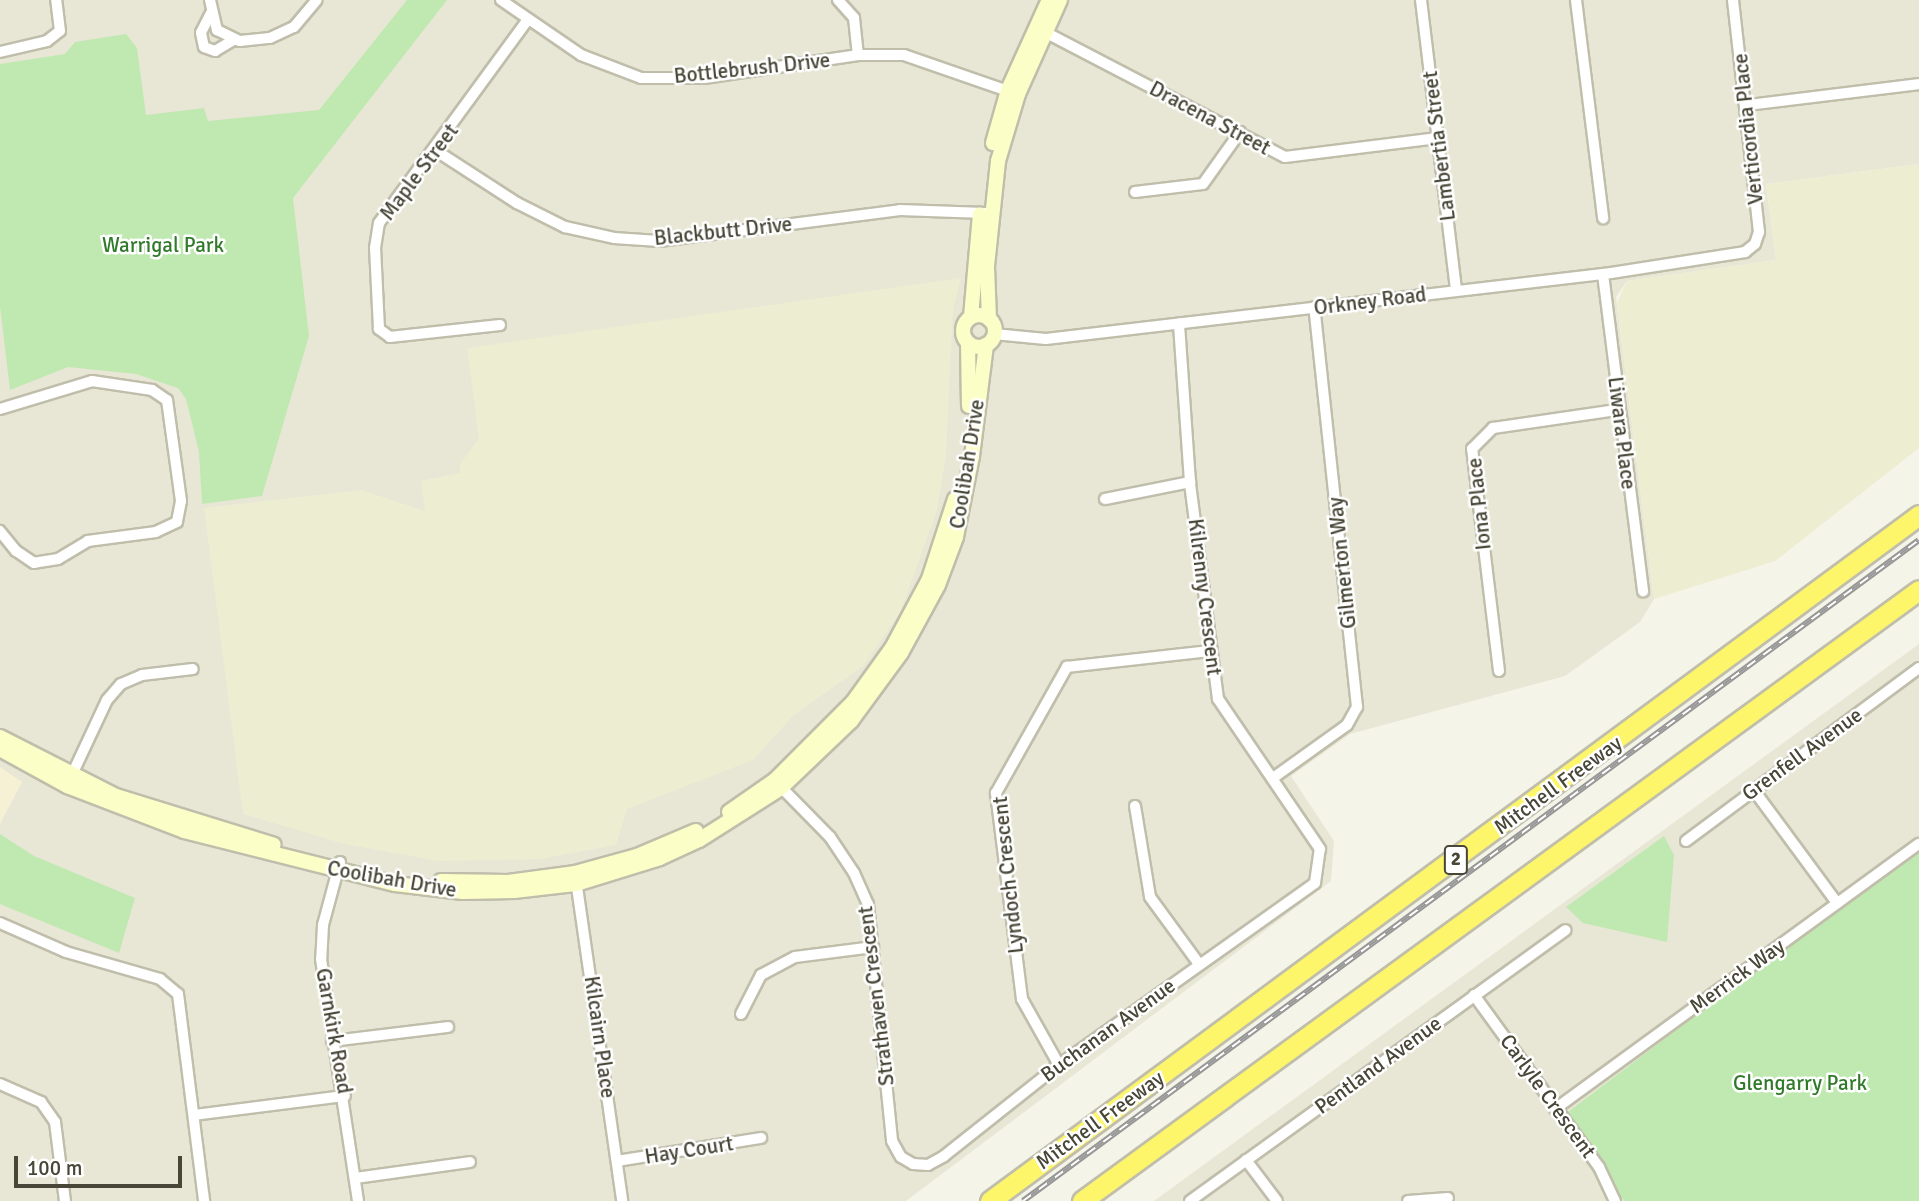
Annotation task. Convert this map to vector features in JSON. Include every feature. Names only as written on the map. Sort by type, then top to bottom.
[{"type":"highway","name":"Mitchell Freeway","points":[[990,1201],[1919,515]]},
{"type":"highway","points":[[1082,1201],[1919,590]]},
{"type":"main road","points":[[989,319],[971,317],[985,212],[989,156],[1050,0]]},
{"type":"main road","points":[[1040,29],[1060,0]]},
{"type":"main road","points":[[968,343],[990,339],[985,212]]},
{"type":"main road","name":"Coolibah Drive","points":[[778,784],[853,702],[892,648],[929,579],[959,482],[969,408],[968,343],[964,328],[971,317]]},
{"type":"main road","name":"Coolibah Drive","points":[[0,749],[69,782],[339,867],[450,882],[575,879],[670,843],[778,784],[867,700],[901,653],[938,585],[956,537],[968,484],[990,339]]},
{"type":"main road","name":"Coolibah Drive","points":[[0,737],[69,782]]},
{"type":"street","points":[[0,52],[47,41],[60,31],[56,0]]},
{"type":"street","points":[[210,0],[217,30],[233,40]]},
{"type":"street","points":[[211,13],[201,33],[204,47],[215,51],[233,40],[270,38],[295,27],[317,0]]},
{"type":"street","name":"Bottlebrush Drive","points":[[501,0],[527,21],[581,55],[642,78],[704,78],[858,55],[918,57],[1013,92]]},
{"type":"street","points":[[838,0],[854,18],[858,55]]},
{"type":"street","name":"Lambertia Street","points":[[1421,0],[1456,291]]},
{"type":"street","points":[[1576,0],[1603,218]]},
{"type":"street","name":"Verticordia Place","points":[[1733,0],[1748,105],[1759,232],[1755,244],[1745,253]]},
{"type":"street","name":"Maple Street","points":[[500,325],[390,337],[379,328],[375,248],[379,223],[436,150],[527,21]]},
{"type":"street","name":"Dracena Street","points":[[1040,29],[1285,157],[1438,138]]},
{"type":"street","points":[[1748,105],[1919,84]]},
{"type":"street","points":[[1135,192],[1203,184],[1240,132]]},
{"type":"street","name":"Blackbutt Drive","points":[[436,150],[517,203],[565,228],[614,238],[659,241],[900,209],[985,212]]},
{"type":"street","name":"Orkney Road","points":[[990,339],[1046,339],[1603,274],[1745,253]]},
{"type":"street","name":"Liwara Place","points":[[1603,274],[1618,410],[1643,591]]},
{"type":"street","name":"Gilmerton Way","points":[[1273,778],[1347,724],[1357,707],[1314,307]]},
{"type":"street","name":"Kilrenny Crescent","points":[[1179,323],[1190,482],[1209,651],[1219,699],[1320,849],[1315,883]]},
{"type":"street","points":[[0,409],[92,381],[152,390],[167,400],[181,500],[177,522],[156,532],[88,541],[58,559],[34,563],[16,551],[0,531]]},
{"type":"street","name":"Iona Place","points":[[1499,671],[1472,449],[1493,428],[1618,410]]},
{"type":"street","points":[[1105,499],[1190,482]]},
{"type":"street","name":"Lyndoch Crescent","points":[[1059,1065],[1022,999],[996,793],[1067,667],[1209,651]]},
{"type":"street","name":"Grenfell Avenue","points":[[1686,841],[1919,668]]},
{"type":"street","points":[[69,782],[107,700],[121,684],[142,675],[193,669]]},
{"type":"street","name":"Strathaven Crescent","points":[[778,784],[830,837],[854,873],[868,904],[892,1141],[901,1157]]},
{"type":"street","points":[[1753,789],[1837,903]]},
{"type":"street","points":[[1136,806],[1150,897],[1199,964]]},
{"type":"street","name":"Merrick Way","points":[[1555,1109],[1919,844]]},
{"type":"street","name":"Garnkirk Road","points":[[339,867],[321,942],[332,1041],[345,1096],[358,1201]]},
{"type":"street","name":"Kilcairn Place","points":[[575,879],[622,1201]]},
{"type":"street","name":"Buchanan Avenue","points":[[901,1157],[928,1165],[944,1156],[1059,1065],[1315,883]]},
{"type":"street","points":[[0,923],[66,951],[160,979],[178,994],[204,1201]]},
{"type":"street","name":"Pentland Avenue","points":[[1190,1201],[1566,930]]},
{"type":"street","points":[[741,1014],[761,975],[795,957],[873,947]]},
{"type":"street","name":"Carlyle Crescent","points":[[1474,995],[1599,1167],[1615,1201]]},
{"type":"street","points":[[332,1041],[448,1027]]},
{"type":"street","points":[[0,1084],[41,1102],[55,1122],[65,1201]]},
{"type":"street","points":[[194,1115],[345,1096]]},
{"type":"street","name":"Hay Court","points":[[617,1161],[761,1139]]},
{"type":"street","points":[[1246,1160],[1277,1201]]},
{"type":"street","points":[[355,1178],[470,1162]]},
{"type":"street","points":[[1408,1201],[1448,1198]]},
{"type":"shaded area","points":[[0,0],[1919,0],[1919,164],[1766,184],[1776,260],[1627,281],[1616,297],[1654,599],[1640,622],[1565,676],[1350,734],[1291,776],[1334,841],[1331,881],[906,1201],[0,1201]]},
{"type":"shaded area","points":[[1919,164],[1919,448],[1775,561],[1654,599],[1617,303],[1627,281],[1776,260],[1766,184]]},
{"type":"shaded area","points":[[961,278],[953,309],[946,455],[937,510],[900,613],[863,666],[794,715],[753,760],[627,809],[616,845],[540,859],[438,861],[345,844],[243,814],[204,508],[362,490],[425,511],[421,481],[460,473],[460,464],[479,438],[467,348]]},
{"type":"shaded area","points":[[1919,644],[1919,1201],[1154,1201]]},
{"type":"shaded area","points":[[0,767],[22,782],[0,824]]},
{"type":"green space","name":"Warrigal Park","points":[[407,0],[447,0],[293,198],[309,336],[262,496],[202,504],[199,452],[186,399],[178,388],[136,374],[68,367],[10,390],[0,306],[0,64],[65,54],[75,42],[126,34],[137,48],[146,115],[204,108],[208,121],[319,110]]},
{"type":"green space","points":[[0,834],[34,856],[135,898],[119,953],[0,904]]},
{"type":"green space","points":[[1664,836],[1674,855],[1667,942],[1583,923],[1566,907]]},
{"type":"green space","name":"Glengarry Park","points":[[1919,846],[1919,1201],[1624,1201],[1568,1112]]},
{"type":"railway","points":[[1023,1201],[1919,540]]}]
